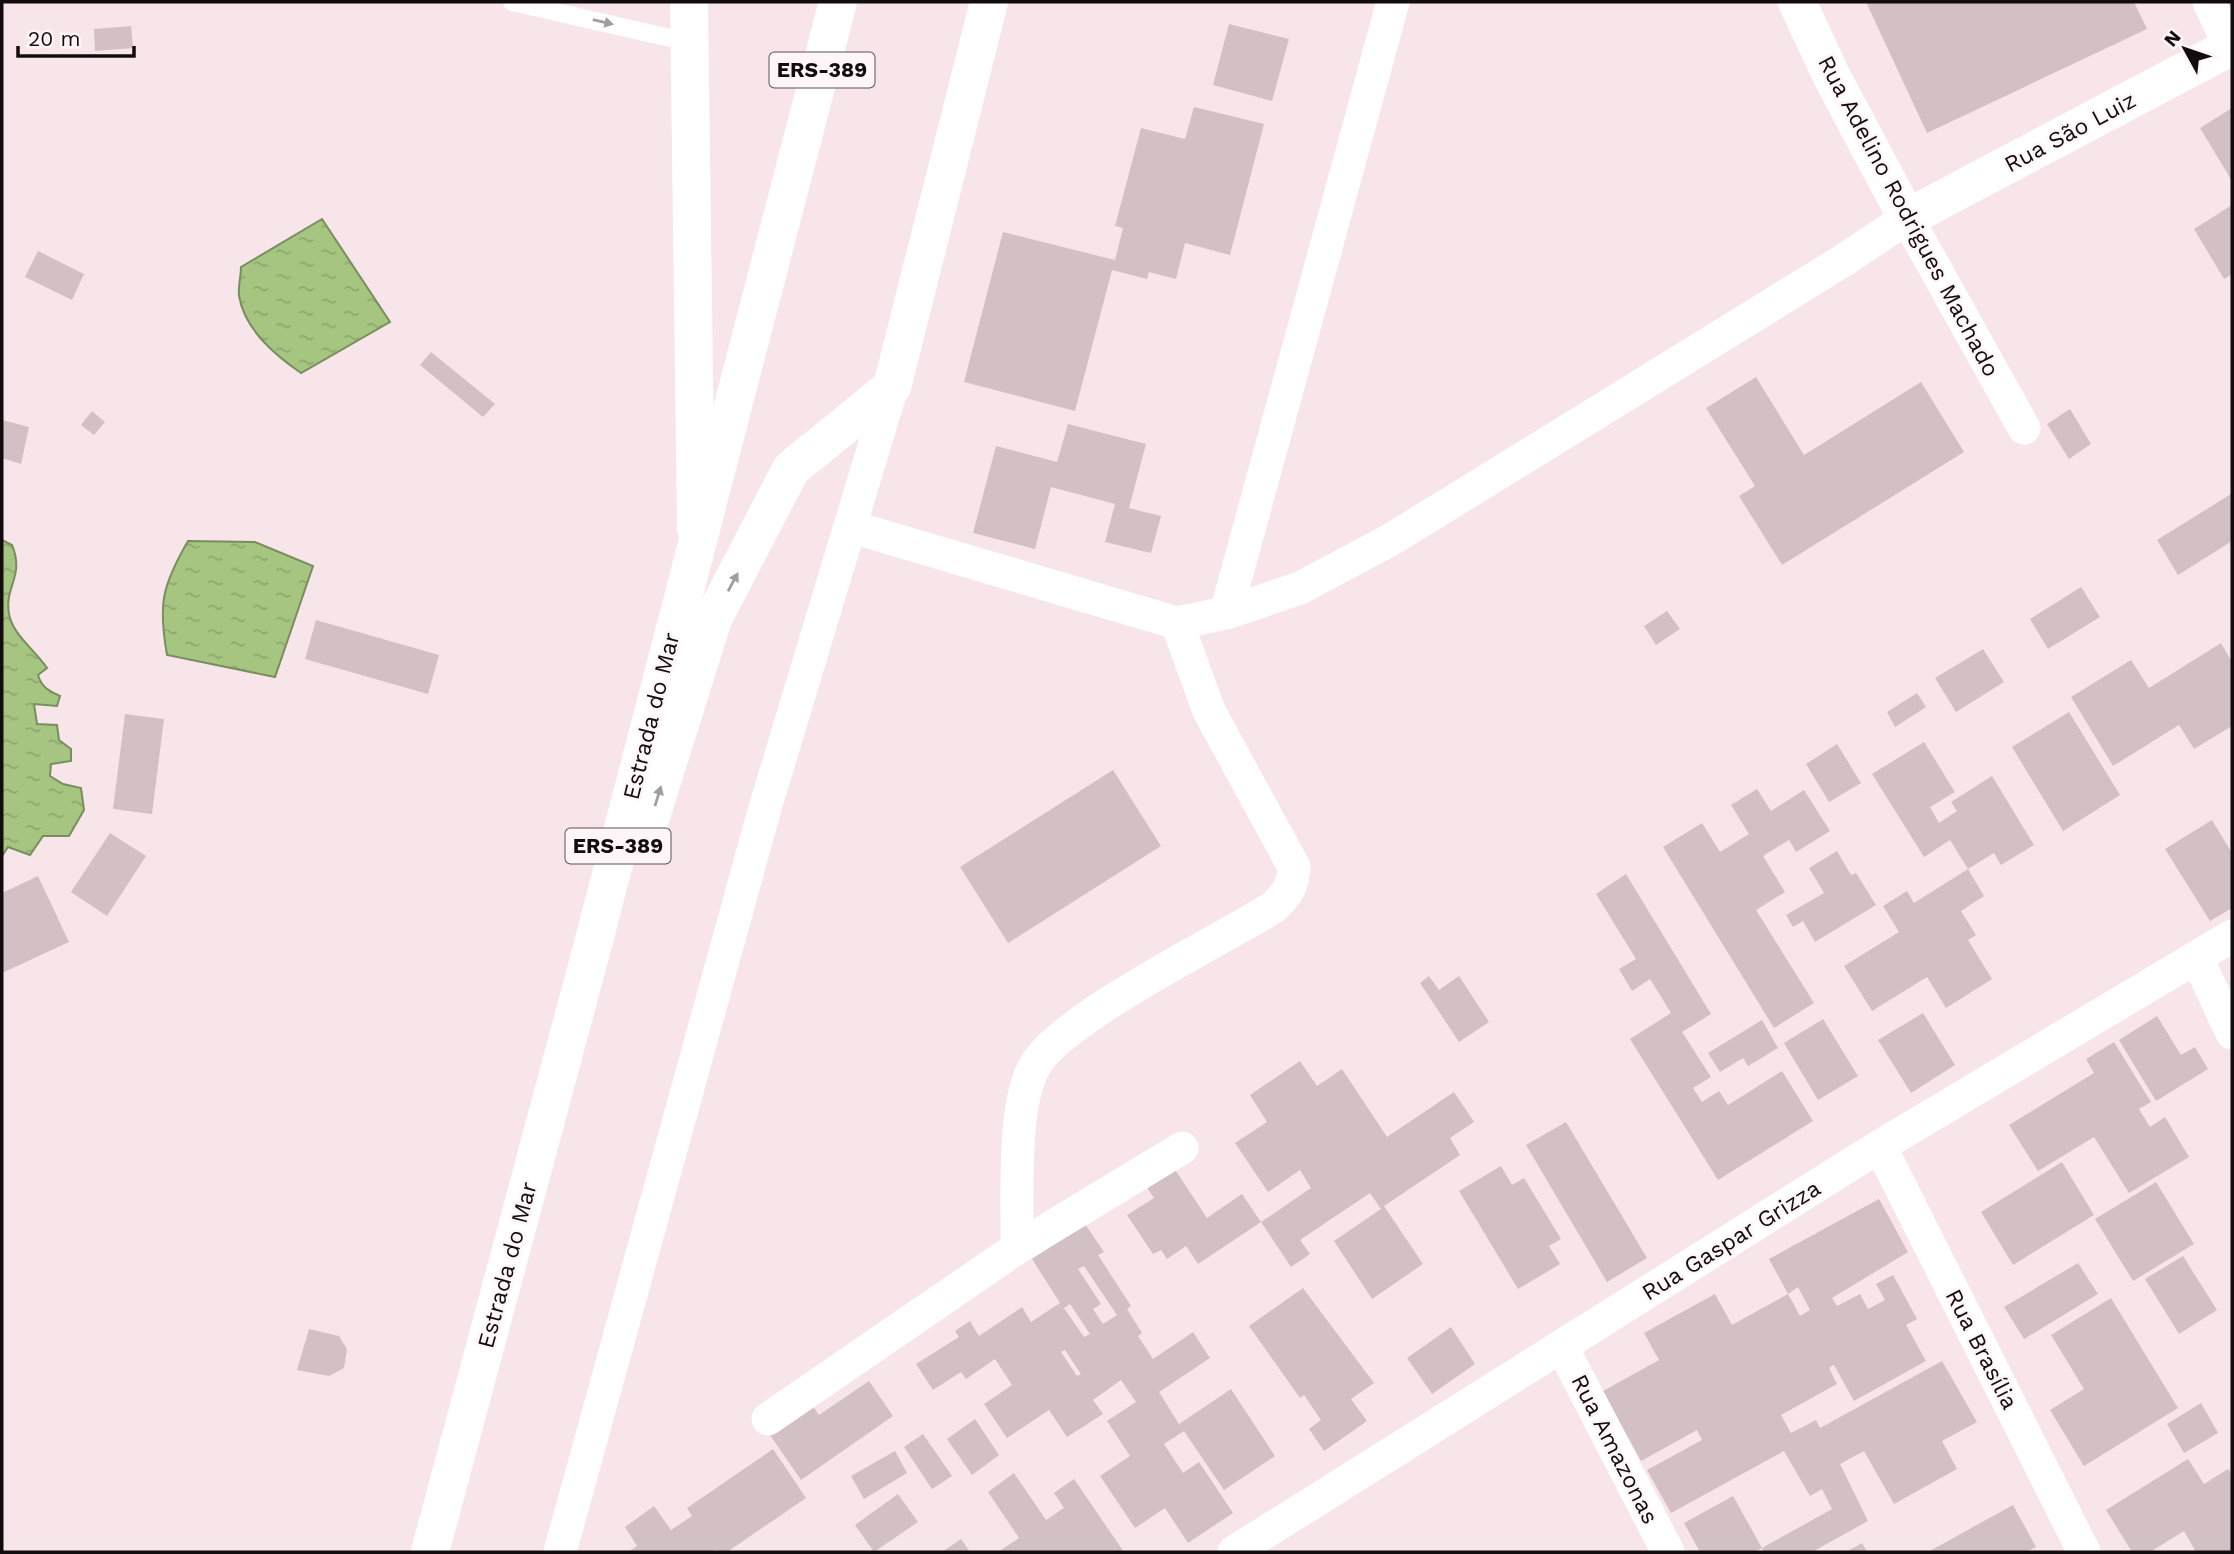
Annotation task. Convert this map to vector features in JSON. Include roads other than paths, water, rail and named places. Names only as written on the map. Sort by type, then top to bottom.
[{"type":"main road","points":[[689,2],[696,540]]},
{"type":"main road","name":"Estrada do Mar","points":[[430,1552],[592,948],[696,540],[805,138],[838,2]]},
{"type":"main road","points":[[592,948],[649,824],[713,619],[791,469],[892,387],[989,2]]},
{"type":"main road","name":"Rua Adelino Rodrigues Machado","points":[[1797,2],[1832,77],[1907,218]]},
{"type":"main road","name":"Rua São Luiz","points":[[1907,218],[2231,46]]},
{"type":"street","points":[[1226,613],[1393,2]]},
{"type":"street","points":[[2208,2],[2231,46]]},
{"type":"street","points":[[852,527],[1177,624],[1226,613],[1300,588],[1392,539],[1907,218]]},
{"type":"street","name":"Rua Adelino Rodrigues Machado","points":[[1907,218],[2024,428]]},
{"type":"street","points":[[560,1552],[765,808],[825,604],[852,527],[892,387]]},
{"type":"street","points":[[1017,1248],[1020,1127],[1033,1067],[1061,1037],[1097,1011],[1274,906],[1288,893],[1294,880],[1294,867],[1209,711],[1177,624]]},
{"type":"street","name":"Rua Gaspar Grizza","points":[[1234,1552],[1881,1146],[2232,936]]},
{"type":"street","points":[[2197,958],[2232,1033]]},
{"type":"street","name":"Rua Brasília","points":[[1881,1146],[2084,1552]]},
{"type":"street","points":[[768,1419],[1017,1248],[1182,1148]]},
{"type":"street","name":"Rua Amazonas","points":[[1562,1347],[1668,1552]]},
{"type":"lane","points":[[512,2],[559,6],[688,42]]},
{"type":"water","points":[[322,219],[390,322],[301,373],[272,350],[254,331],[239,296],[241,267]]},
{"type":"water","points":[[2,540],[12,545],[16,565],[8,604],[11,621],[19,635],[47,668],[38,675],[42,683],[49,691],[60,696],[57,706],[34,704],[37,724],[57,725],[59,740],[71,749],[71,761],[51,764],[50,776],[63,784],[81,788],[84,810],[69,836],[43,836],[30,855],[8,847],[2,856]]},
{"type":"water","points":[[188,541],[255,542],[313,566],[275,677],[167,655],[163,622],[164,596],[172,571]]}]
